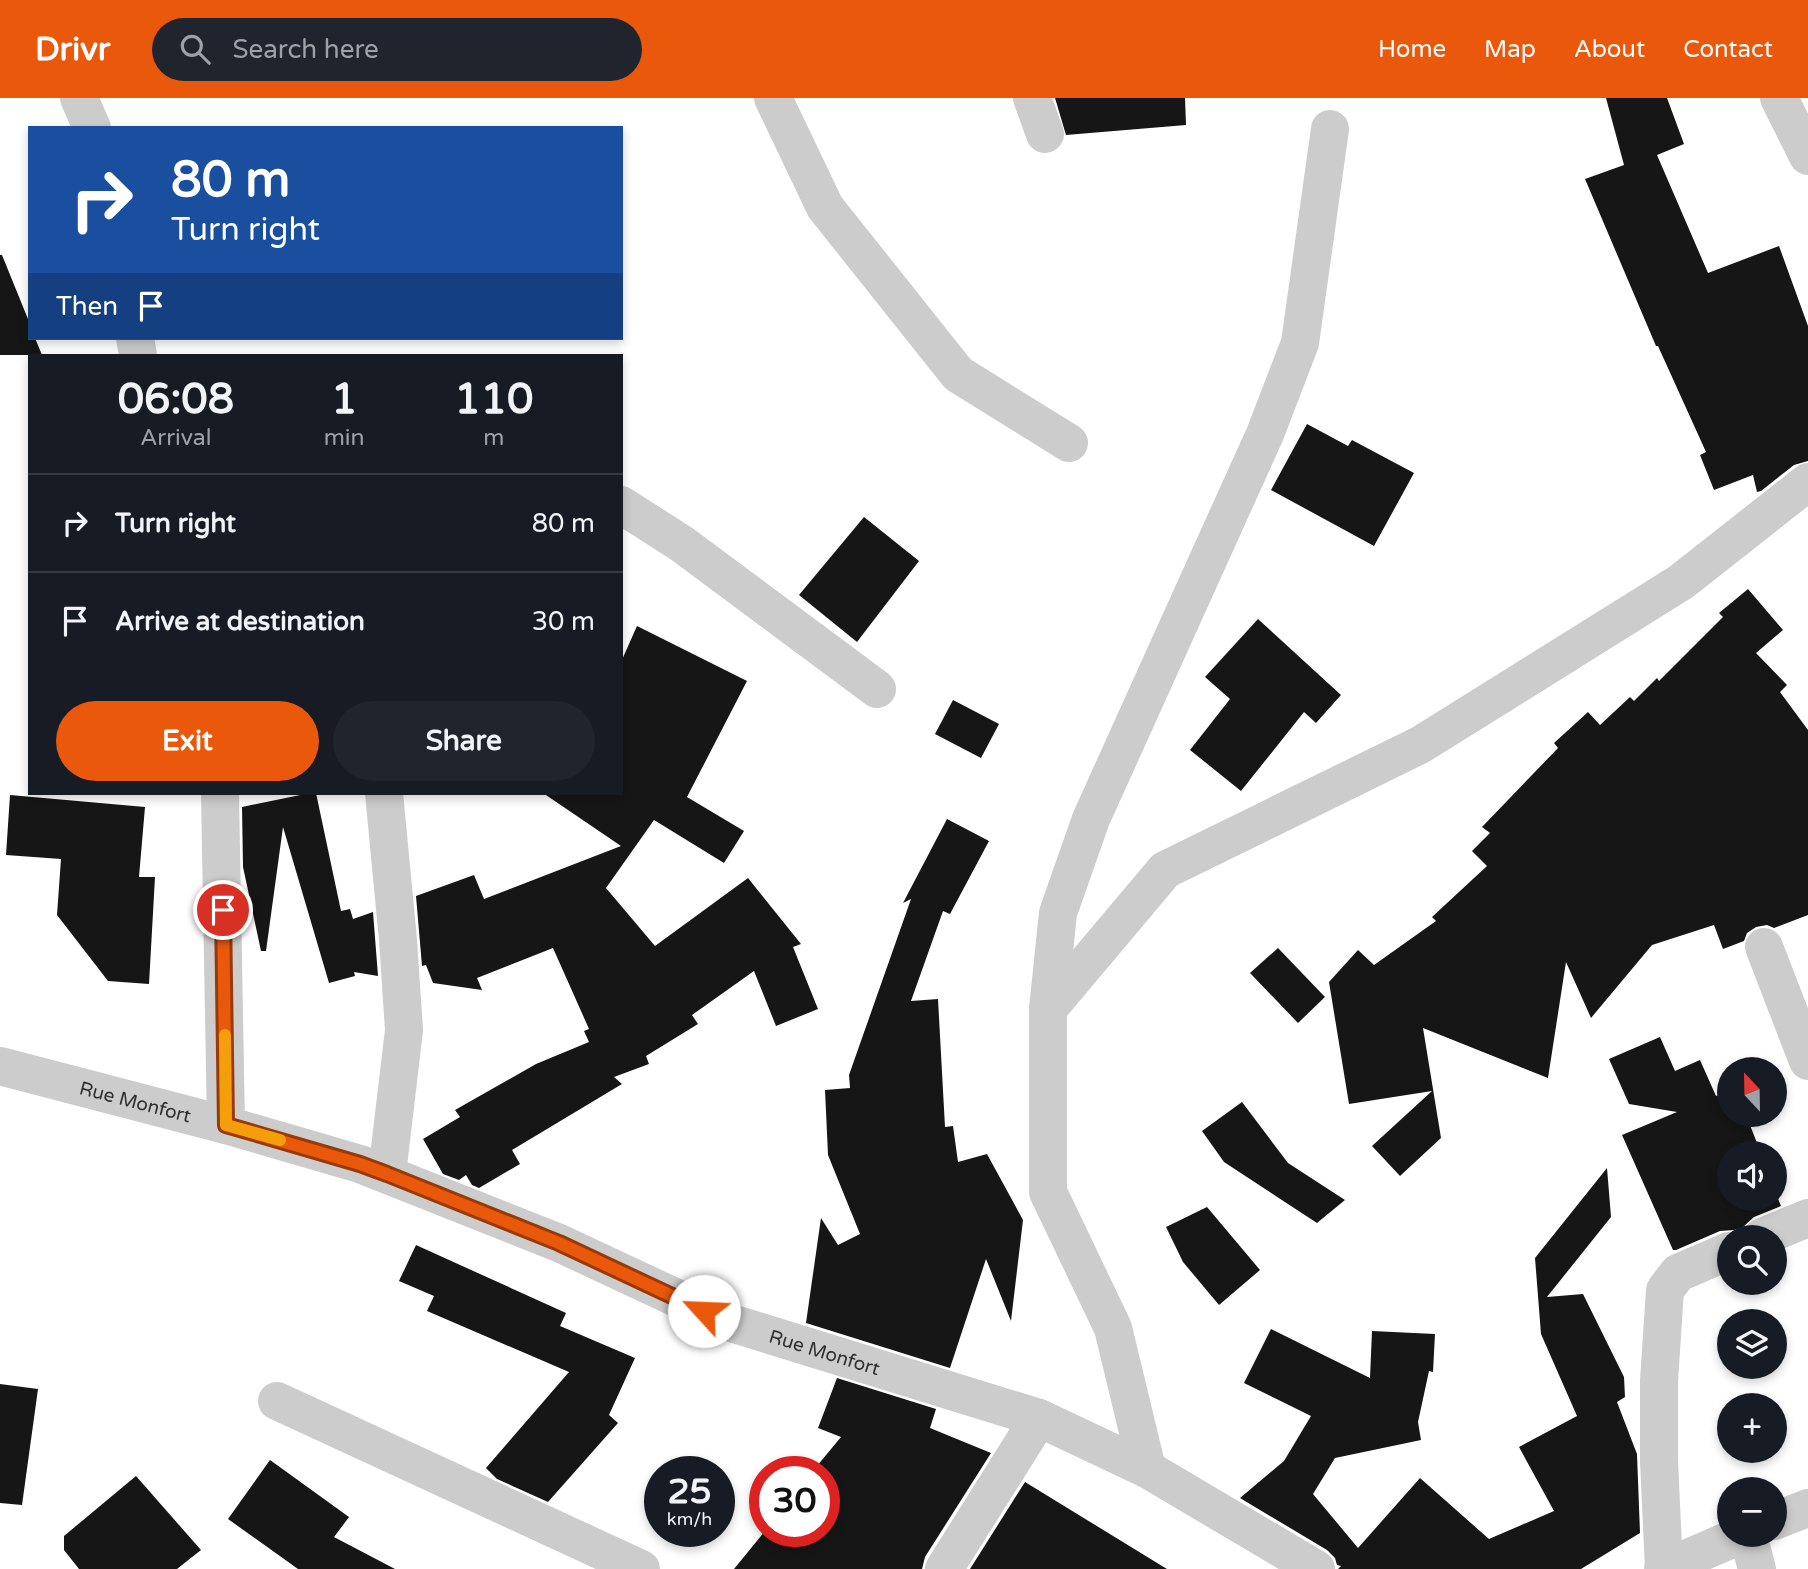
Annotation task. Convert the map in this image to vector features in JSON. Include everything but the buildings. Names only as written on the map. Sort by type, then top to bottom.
[{"type":"street","points":[[79,98],[91,126]]},
{"type":"street","points":[[773,98],[825,207],[958,374],[1069,443]]},
{"type":"street","points":[[1032,98],[1045,134]]},
{"type":"street","points":[[1779,98],[1808,156]]},
{"type":"street","points":[[1147,1469],[1112,1328],[1048,1192],[1048,1009],[1058,913],[1091,819],[1265,434],[1300,342],[1330,129]]},
{"type":"street","points":[[1048,1009],[1165,870],[1420,745],[1681,582],[1808,482]]},
{"type":"street","points":[[623,506],[682,544],[877,689]]},
{"type":"street","points":[[220,795],[226,1125]]},
{"type":"street","points":[[384,795],[404,1030],[387,1174]]},
{"type":"street","points":[[1764,947],[1808,1061]]},
{"type":"street","name":"Rue Monfort","points":[[0,1066],[226,1125],[360,1164],[559,1243],[728,1322],[1039,1418],[1147,1469],[1316,1569]]},
{"type":"street","points":[[1787,1227],[1808,1218]]},
{"type":"street","points":[[1717,1256],[1678,1273],[1665,1290],[1659,1381],[1664,1569],[1717,1546]]},
{"type":"street","points":[[277,1401],[641,1569]]},
{"type":"street","points":[[944,1569],[1039,1418]]},
{"type":"street","points":[[1787,1516],[1808,1508]]},
{"type":"street","points":[[1751,1547],[1757,1569]]},
{"type":"slow traffic","points":[[225,1035],[226,1125],[280,1140]]},
{"type":"route","points":[[223,910],[226,1125],[387,1174],[559,1243],[704,1311]]}]
